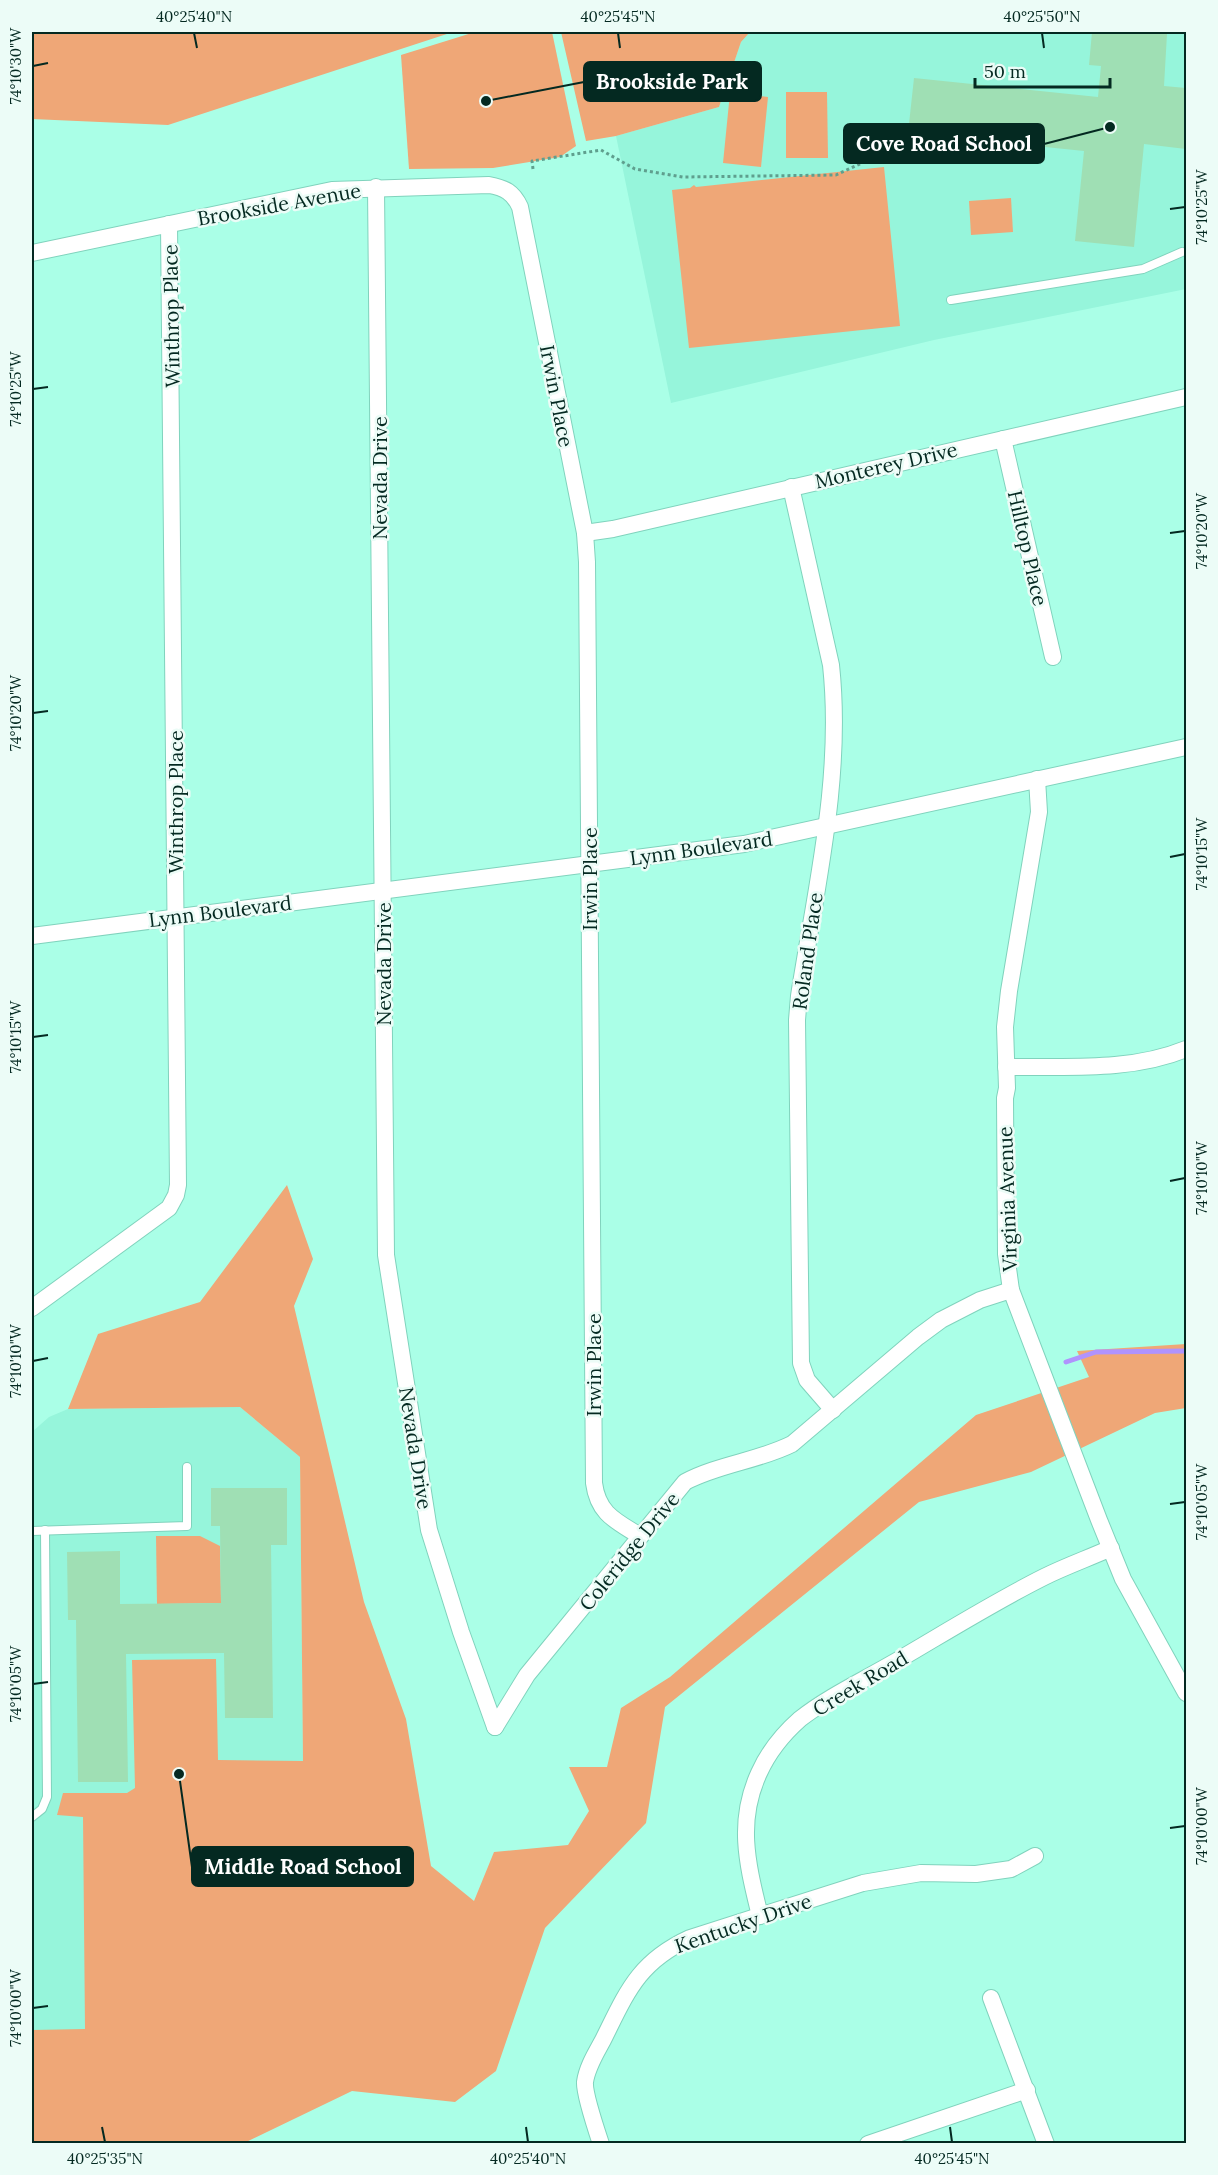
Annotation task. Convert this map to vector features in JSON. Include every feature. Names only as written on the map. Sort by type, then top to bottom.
[{"type":"street","name":"Brookside Avenue","points":[[32,253],[332,190],[489,185],[503,188],[514,196],[520,207]]},
{"type":"street","name":"Nevada Drive","points":[[376,187],[386,1255],[429,1530],[461,1632],[495,1727]]},
{"type":"street","name":"Irwin Place","points":[[520,207],[585,533],[587,562],[594,1483],[596,1497],[601,1507],[614,1520],[640,1536]]},
{"type":"street","name":"Winthrop Place","points":[[32,1308],[169,1208],[178,1185],[169,224]]},
{"type":"street","name":"Monterey Drive","points":[[585,533],[613,529],[1186,397]]},
{"type":"street","name":"Hilltop Place","points":[[1003,439],[1053,657]]},
{"type":"street","name":"Roland Place","points":[[791,487],[831,665],[834,690],[832,785],[797,1020],[801,1363],[807,1380],[833,1410]]},
{"type":"street","name":"Lynn Boulevard","points":[[32,936],[744,844],[1186,747]]},
{"type":"street","name":"Virginia Avenue","points":[[1037,779],[1039,812],[1005,1027],[1006,1254],[1011,1290],[1132,1597],[1186,1693]]},
{"type":"street","points":[[1006,1067],[1123,1065],[1186,1050]]},
{"type":"street","name":"Coleridge Drive","points":[[495,1727],[527,1676],[685,1482],[701,1473],[776,1452],[802,1437],[941,1320],[980,1300],[1011,1290]]},
{"type":"street","name":"Creek Road","points":[[760,1916],[747,1862],[746,1817],[759,1773],[771,1751],[786,1733],[818,1706],[1009,1595],[1111,1548]]},
{"type":"street","name":"Kentucky Drive","points":[[601,2144],[585,2081],[588,2069],[631,1984],[647,1965],[673,1946],[690,1938],[863,1883],[921,1873],[976,1874],[1011,1869],[1035,1856]]},
{"type":"street","points":[[991,1998],[1046,2144]]},
{"type":"street","points":[[868,2144],[1027,2091]]},
{"type":"lane","points":[[951,300],[1143,269],[1182,252]]},
{"type":"lane","points":[[32,1531],[187,1526],[187,1467]]},
{"type":"lane","points":[[32,1816],[42,1809],[47,1797],[45,1530]]},
{"type":"path","points":[[533,169],[532,162],[601,150],[635,169],[683,177],[836,175],[873,158]]},
{"type":"shaded area","points":[[34,32],[453,32],[168,125],[32,119],[32,34]]},
{"type":"shaded area","points":[[475,32],[552,32],[576,146],[560,157],[493,168],[409,169],[401,55]]},
{"type":"shaded area","points":[[561,32],[750,32],[741,42],[719,107],[616,136],[586,141]]},
{"type":"shaded area","points":[[750,32],[1186,32],[1186,289],[934,340],[671,403],[616,136],[719,107],[741,42]]},
{"type":"shaded area","points":[[786,92],[827,92],[828,158],[786,158]]},
{"type":"shaded area","points":[[730,93],[768,97],[761,167],[723,163]]},
{"type":"shaded area","points":[[884,167],[900,326],[689,348],[672,190],[690,188],[694,185],[696,187]]},
{"type":"shaded area","points":[[1011,198],[1013,232],[971,235],[969,201]]},
{"type":"shaded area","points":[[287,1185],[313,1259],[294,1306],[364,1602],[406,1719],[431,1866],[474,1901],[494,1852],[568,1845],[589,1811],[569,1767],[607,1767],[621,1708],[670,1677],[976,1415],[1089,1377],[1077,1351],[1186,1344],[1186,1408],[1155,1413],[1031,1472],[919,1502],[665,1707],[646,1823],[545,1928],[496,2071],[455,2102],[352,2091],[244,2143],[32,2143],[32,2030],[85,2029],[83,1817],[57,1815],[63,1793],[127,1793],[135,1788],[132,1660],[216,1659],[218,1760],[303,1761],[300,1457],[240,1407],[68,1409],[98,1334],[200,1302]]},
{"type":"shaded area","points":[[240,1407],[300,1457],[303,1761],[32,2143],[32,1432],[49,1417],[68,1409]]},
{"type":"shaded area","points":[[156,1536],[200,1536],[220,1546],[221,1603],[157,1604]]},
{"type":"building","points":[[1092,32],[1167,34],[1164,86],[1186,88],[1186,149],[1144,144],[1134,247],[1075,241],[1084,151],[908,133],[914,78],[1098,97],[1101,66],[1089,65]]},
{"type":"building","points":[[211,1488],[287,1488],[287,1545],[271,1545],[273,1718],[225,1718],[224,1653],[126,1654],[128,1782],[78,1782],[76,1620],[68,1620],[67,1552],[120,1551],[120,1604],[221,1603],[220,1526],[211,1526]]},
{"type":"waterway","points":[[1066,1362],[1096,1352],[1186,1351]]},
{"type":"place","name":"Brookside Park","points":[[486,101]]},
{"type":"place","name":"Cove Road School","points":[[1110,127]]},
{"type":"place","name":"Middle Road School","points":[[179,1774]]}]
